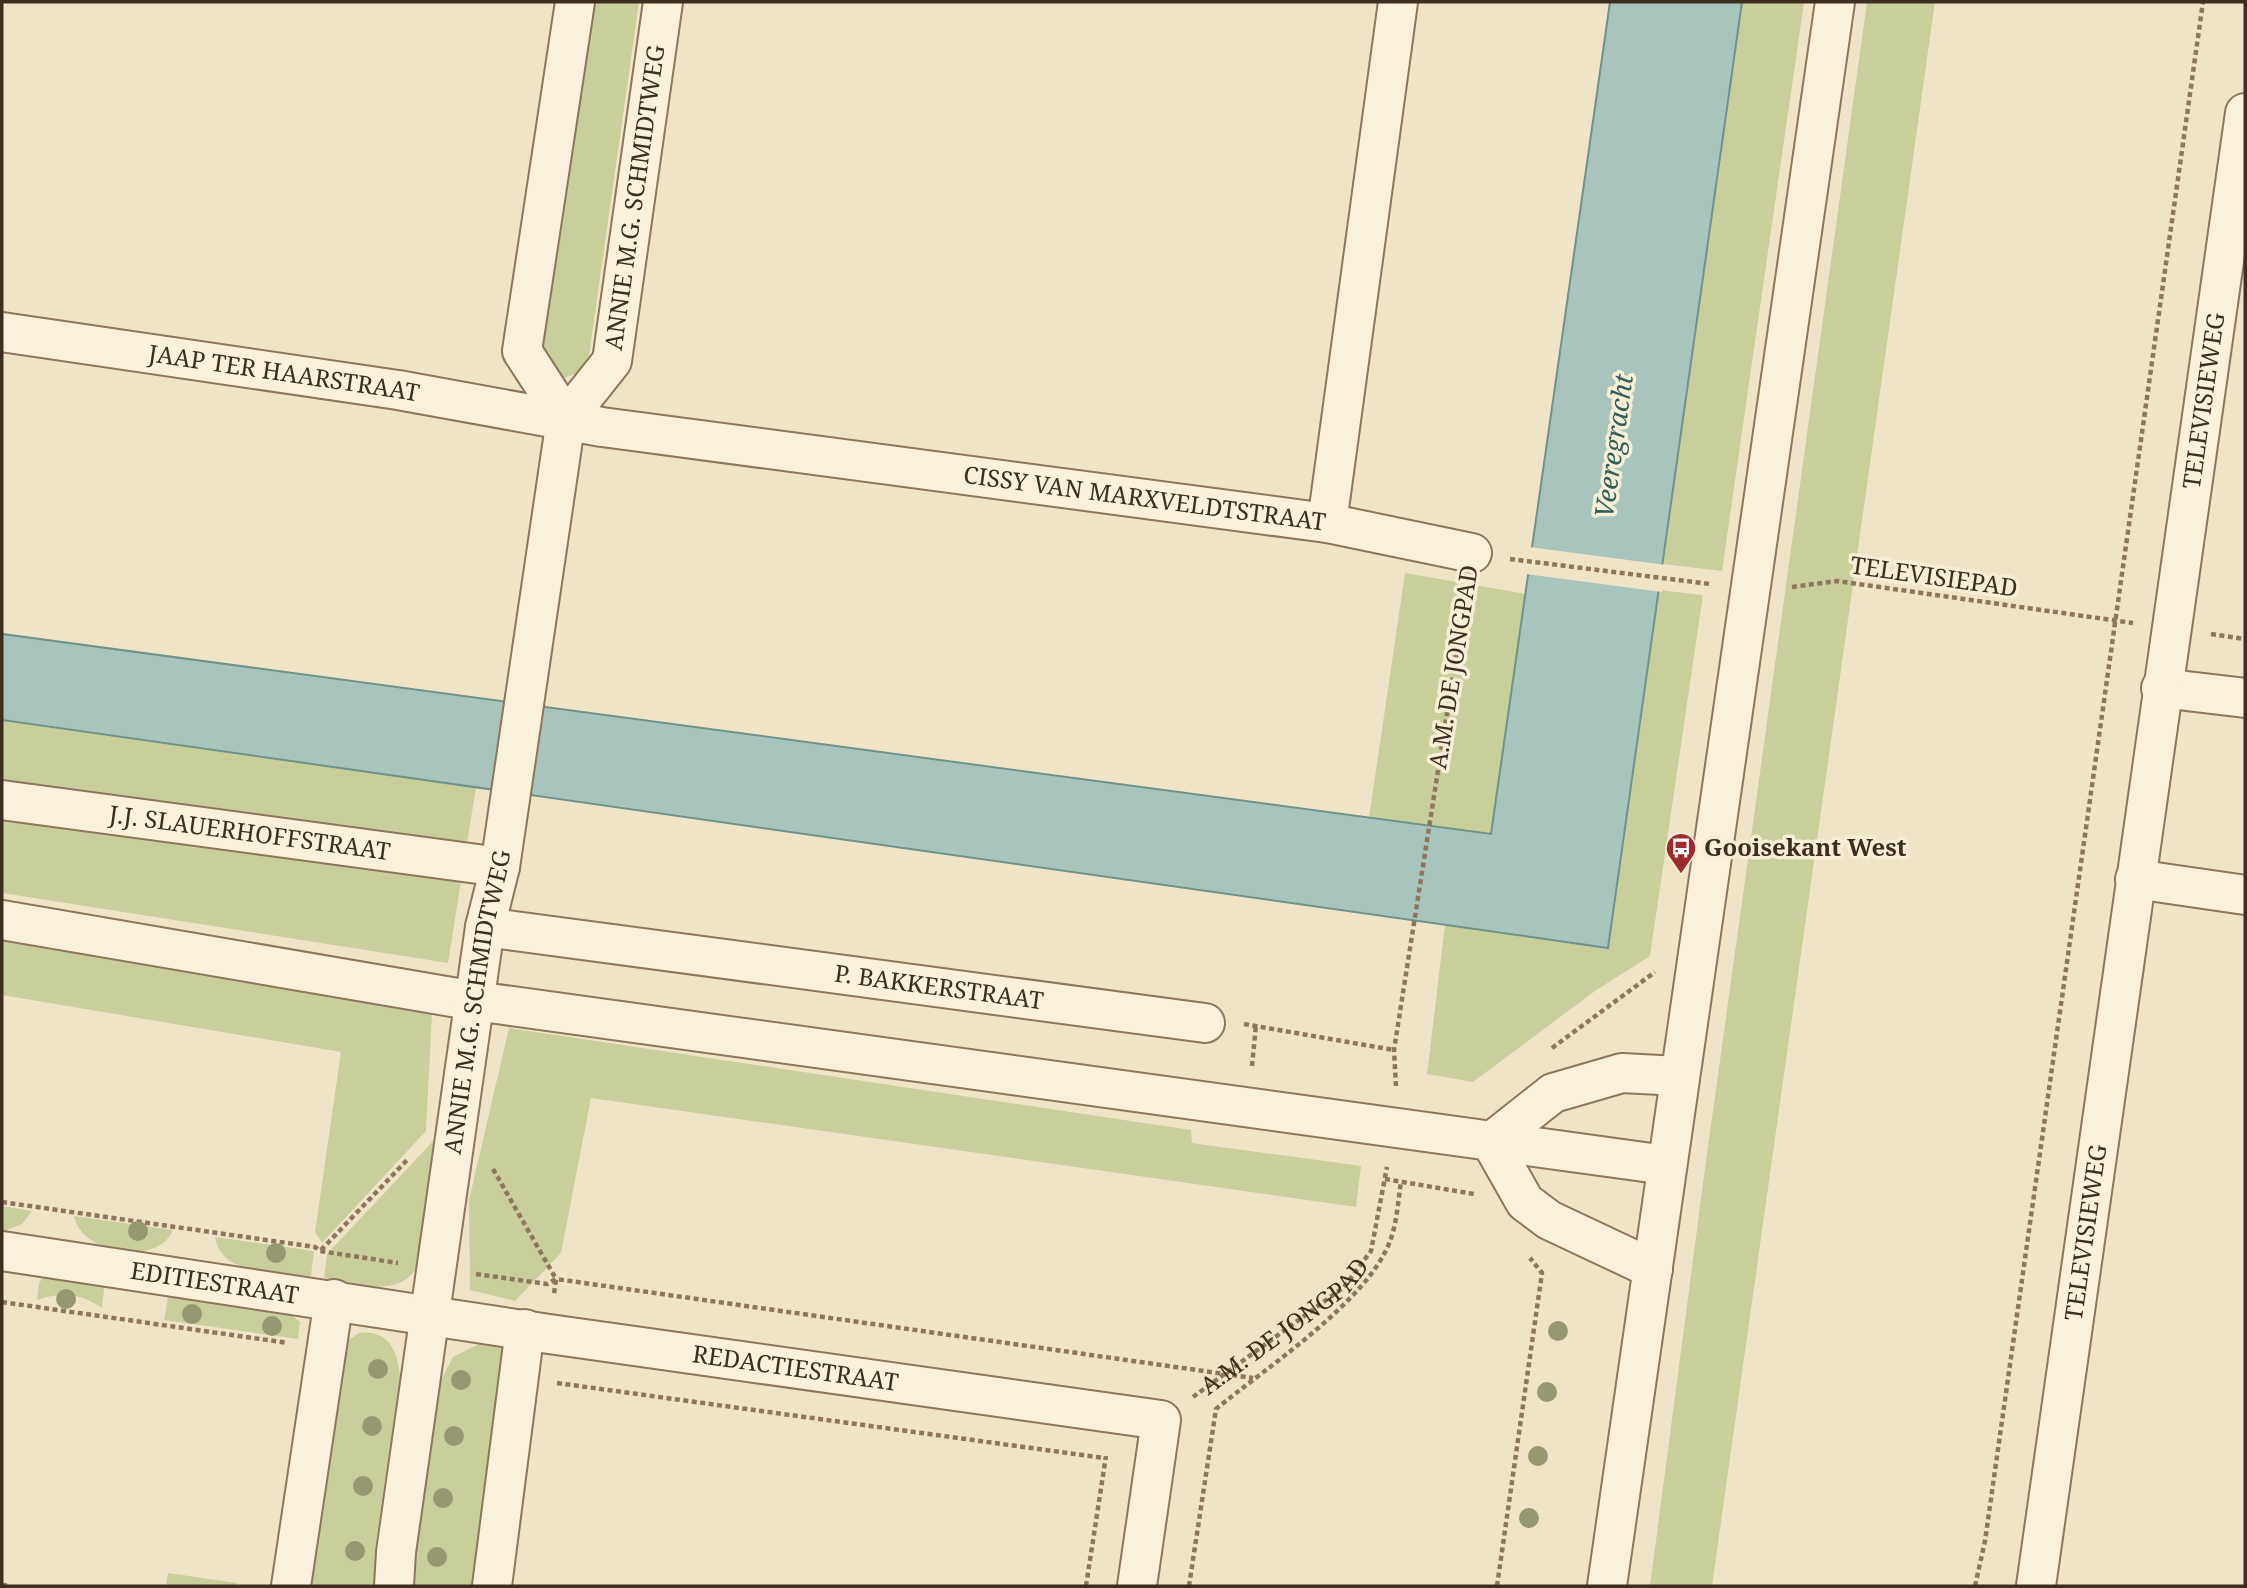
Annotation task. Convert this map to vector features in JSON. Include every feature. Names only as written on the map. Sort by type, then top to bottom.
[{"type":"street","points":[[566,419],[522,351],[575,2]]},
{"type":"street","name":"ANNIE M.G. SCHMIDTWEG","points":[[394,1586],[396,1552],[429,1313],[485,927],[500,867],[566,419],[612,361],[663,2]]},
{"type":"street","name":"CISSY VAN MARXVELDTSTRAAT","points":[[566,419],[616,429],[1327,523],[1398,2]]},
{"type":"street","points":[[1607,1586],[1835,2]]},
{"type":"street","name":"TELEVISIEWEG","points":[[2036,1586],[2161,688],[2245,113]]},
{"type":"street","name":"JAAP TER HAARSTRAAT","points":[[2,332],[398,390],[566,419]]},
{"type":"street","name":"A.M. DE JONGPAD","points":[[1327,523],[1490,556]]},
{"type":"street","points":[[2161,688],[2245,698]]},
{"type":"street","name":"J.J. SLAUERHOFFSTRAAT","points":[[2,800],[500,867]]},
{"type":"street","points":[[2135,879],[2245,895]]},
{"type":"street","points":[[2,920],[475,1001],[1392,1129],[1666,1164]]},
{"type":"street","name":"P. BAKKERSTRAAT","points":[[485,927],[1205,1023]]},
{"type":"street","points":[[1491,1142],[1553,1093],[1622,1073],[1679,1076]]},
{"type":"street","points":[[1491,1142],[1525,1202],[1549,1220],[1653,1269]]},
{"type":"street","name":"EDITIESTRAAT","points":[[2,1251],[429,1313]]},
{"type":"street","points":[[290,1586],[326,1348],[324,1297]]},
{"type":"street","name":"REDACTIESTRAAT","points":[[429,1313],[537,1331],[1161,1420]]},
{"type":"street","points":[[492,1586],[537,1331]]},
{"type":"street","points":[[1137,1586],[1161,1420]]},
{"type":"path","points":[[1975,1586],[1985,1541],[2203,2]]},
{"type":"path","name":"TELEVISIEPAD","points":[[1490,556],[1749,589],[1837,580],[2245,639]]},
{"type":"path","name":"A.M. DE JONGPAD","points":[[1161,1420],[1343,1287],[1371,1251],[1392,1129],[1396,1084],[1394,1049],[1433,803],[1490,556]]},
{"type":"path","points":[[1547,1051],[1656,971]]},
{"type":"path","points":[[1205,1023],[1256,1025],[1394,1049]]},
{"type":"path","points":[[1252,1070],[1256,1025]]},
{"type":"path","points":[[1396,1084],[1409,1087]]},
{"type":"path","name":"ANNIE M.G. SCHMIDTWEG","points":[[320,1251],[414,1153]]},
{"type":"path","name":"ANNIE M.G. SCHMIDTWEG","points":[[490,1164],[556,1279]]},
{"type":"path","points":[[1385,1180],[1479,1195]]},
{"type":"path","points":[[1189,1586],[1216,1409],[1349,1301],[1374,1271],[1390,1240],[1401,1182]]},
{"type":"path","name":"EDITIESTRAAT","points":[[2,1202],[315,1247],[320,1251]]},
{"type":"path","points":[[320,1251],[324,1297]]},
{"type":"path","points":[[1497,1586],[1542,1273],[1526,1254]]},
{"type":"path","points":[[537,1331],[556,1279],[1222,1376],[1253,1378]]},
{"type":"path","name":"EDITIESTRAAT","points":[[2,1302],[326,1348]]},
{"type":"path","points":[[547,1382],[1104,1458]]},
{"type":"path","points":[[2,1585],[11,1586]]},
{"type":"green space","points":[[594,2],[639,2],[589,356],[578,373],[561,379],[542,348]]},
{"type":"green space","points":[[1742,2],[1804,2],[1722,571],[1662,564]]},
{"type":"green space","points":[[1867,2],[1935,2],[1712,1586],[1650,1586],[1706,1161]]},
{"type":"green space","points":[[1405,573],[1526,594],[1492,834],[1369,818]]},
{"type":"green space","points":[[1659,590],[1703,595],[1650,956],[1595,991],[1473,1082],[1427,1074],[1445,925],[1608,947]]},
{"type":"green space","points":[[2,720],[476,787],[448,963],[2,893]]},
{"type":"green space","points":[[2,939],[432,1013],[426,1131],[322,1243],[315,1232],[341,1052],[2,995]]},
{"type":"green space","points":[[509,1028],[1191,1130],[1192,1143],[1361,1166],[1356,1207],[591,1098],[561,1253],[515,1301],[470,1290],[469,1200]]},
{"type":"green space","points":[[437,1137],[419,1263],[411,1275],[390,1286],[377,1287],[324,1278],[327,1254]]},
{"type":"green space","points":[[2,1206],[32,1211],[22,1224],[2,1232]]},
{"type":"green space","points":[[74,1216],[173,1230],[165,1242],[152,1249],[121,1251],[104,1247],[90,1239],[80,1229]]},
{"type":"green space","points":[[215,1237],[314,1251],[311,1276],[253,1270],[240,1266],[220,1250]]},
{"type":"green space","points":[[44,1276],[101,1285],[104,1289],[102,1308],[86,1299],[70,1295],[37,1300],[39,1283]]},
{"type":"green space","points":[[173,1295],[290,1314],[300,1322],[298,1339],[164,1320],[168,1297]]},
{"type":"green space","points":[[359,1333],[377,1335],[390,1344],[397,1358],[400,1376],[375,1548],[374,1586],[309,1586],[347,1341]]},
{"type":"green space","points":[[479,1344],[498,1345],[504,1353],[475,1586],[415,1586],[416,1554],[441,1380],[453,1357]]},
{"type":"green space","points":[[168,1573],[237,1583],[237,1586],[166,1586]]},
{"type":"water","name":"Veeregracht","points":[[1610,2],[1742,2],[1608,948],[2,720],[2,634],[1491,834]]},
{"type":"pier","points":[[1529,547],[1666,565],[1662,592],[1526,574]]},
{"type":"place","name":"Gooisekant West","points":[[1681,875]]}]
